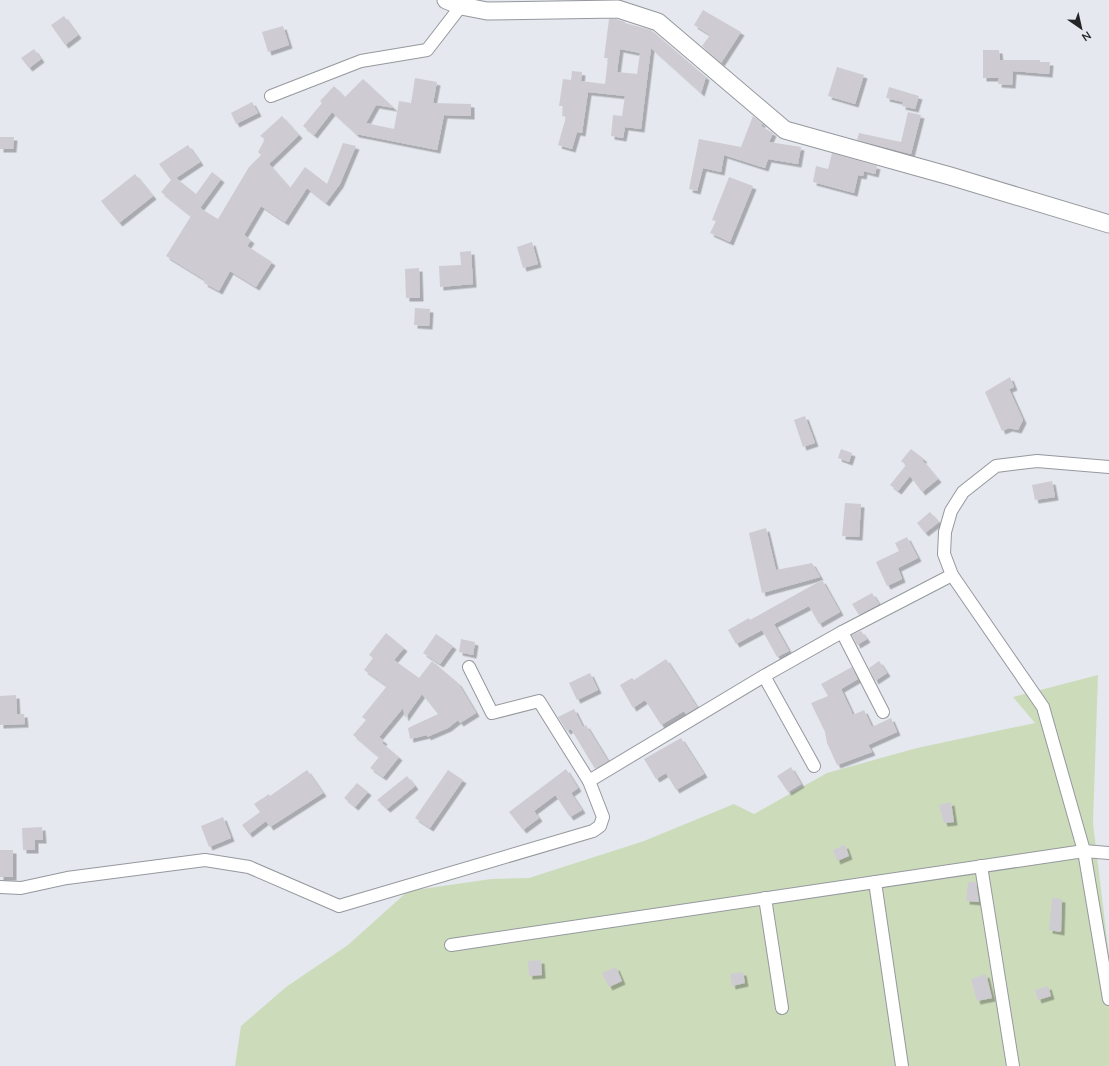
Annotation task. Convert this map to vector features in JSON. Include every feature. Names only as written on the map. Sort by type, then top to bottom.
[{"type":"street","points":[[271,96],[361,61],[427,50],[454,3],[487,11],[618,10],[658,22],[785,130],[950,176],[1109,224]]},
{"type":"street","points":[[1109,467],[1037,461],[996,466],[963,492],[951,511],[945,532],[944,554],[952,575],[1043,707],[1084,851],[1109,999]]},
{"type":"street","points":[[589,781],[764,676],[842,632],[952,575]]},
{"type":"street","points":[[842,632],[883,712]]},
{"type":"street","points":[[0,887],[21,888],[67,878],[205,860],[249,867],[339,906],[593,831],[600,826],[603,817],[589,781],[539,701],[492,713],[469,667]]},
{"type":"street","points":[[764,676],[814,766]]},
{"type":"street","points":[[451,945],[1084,851],[1109,853]]},
{"type":"street","points":[[981,866],[1013,1066]]},
{"type":"street","points":[[875,882],[902,1066]]},
{"type":"street","points":[[765,898],[782,1008]]},
{"type":"green space","points":[[1098,675],[1093,823],[1109,956],[1109,1066],[235,1066],[241,1026],[286,987],[348,945],[408,891],[491,879],[529,878],[644,841],[734,804],[754,814],[827,773],[917,748],[1035,723],[1013,697]]},
{"type":"building","points":[[703,10],[741,32],[721,63],[702,46],[710,35],[694,25]]},
{"type":"building","points":[[64,16],[78,35],[65,45],[51,25]]},
{"type":"building","points":[[609,19],[616,19],[651,30],[706,77],[701,93],[651,48],[641,129],[625,127],[623,138],[611,136],[613,115],[622,116],[625,96],[588,92],[582,133],[577,132],[572,149],[558,145],[566,117],[562,116],[563,106],[559,106],[563,79],[571,80],[572,71],[582,72],[581,81],[605,84],[608,58],[604,58]],"holes":[[[620,49],[640,53],[637,74],[617,72]]]},
{"type":"building","points":[[283,26],[289,45],[268,52],[262,32]]},
{"type":"building","points":[[34,49],[41,59],[29,68],[21,58]]},
{"type":"building","points":[[983,50],[999,50],[1000,60],[1040,60],[1040,62],[1050,62],[1049,74],[1013,71],[1012,85],[998,84],[999,78],[983,78]]},
{"type":"building","points":[[837,67],[864,75],[855,104],[828,96]]},
{"type":"building","points":[[415,78],[437,82],[433,103],[471,104],[471,116],[444,115],[437,150],[356,134],[332,112],[314,135],[303,126],[322,103],[320,101],[334,86],[345,97],[363,79],[394,108],[376,105],[366,123],[394,129],[399,101],[411,103]]},
{"type":"building","points":[[889,87],[919,96],[915,109],[902,106],[903,102],[886,98]]},
{"type":"building","points":[[252,102],[258,113],[236,124],[231,113]]},
{"type":"building","points":[[908,112],[921,115],[911,154],[857,140],[859,133],[901,142]]},
{"type":"building","points":[[282,116],[299,135],[269,164],[290,188],[305,167],[327,184],[343,143],[356,146],[340,184],[326,203],[307,188],[285,222],[261,206],[244,235],[251,240],[247,246],[272,262],[256,287],[230,271],[219,291],[204,283],[205,280],[166,256],[191,216],[161,192],[171,180],[159,164],[188,145],[200,162],[176,178],[196,194],[212,172],[221,179],[200,208],[218,219],[249,167],[261,155],[258,152],[265,139],[260,136]]},
{"type":"building","points":[[753,116],[762,123],[761,126],[773,133],[769,142],[801,147],[798,164],[768,159],[765,168],[724,155],[721,172],[703,168],[697,191],[689,189],[699,139],[741,147]]},
{"type":"building","points":[[0,137],[14,137],[13,149],[0,149]]},
{"type":"building","points":[[832,153],[877,166],[875,174],[864,171],[863,176],[858,175],[854,193],[813,182],[816,166],[828,169]]},
{"type":"building","points":[[135,174],[153,196],[119,223],[101,201]]},
{"type":"building","points":[[729,177],[753,186],[730,242],[710,233],[716,221],[712,220]]},
{"type":"building","points":[[532,242],[538,264],[523,268],[517,247]]},
{"type":"building","points":[[471,251],[473,284],[440,287],[439,266],[461,265],[460,252]]},
{"type":"building","points":[[419,268],[420,298],[406,298],[405,269]]},
{"type":"building","points":[[415,308],[430,309],[429,326],[414,325]]},
{"type":"building","points":[[1010,377],[1014,387],[1009,389],[1023,420],[1018,430],[1009,428],[1002,431],[985,392]]},
{"type":"building","points":[[805,416],[815,443],[803,447],[794,420]]},
{"type":"building","points":[[841,449],[852,453],[849,462],[838,458]]},
{"type":"building","points":[[911,449],[924,459],[922,460],[938,479],[922,492],[910,476],[898,491],[890,485],[906,465],[901,461]]},
{"type":"building","points":[[1052,481],[1055,497],[1035,500],[1032,485]]},
{"type":"building","points":[[845,503],[861,504],[859,537],[842,536]]},
{"type":"building","points":[[930,512],[939,522],[925,533],[917,523]]},
{"type":"building","points":[[766,528],[776,570],[812,563],[820,577],[762,593],[749,533]]},
{"type":"building","points":[[907,537],[918,558],[898,568],[902,579],[887,586],[876,562],[899,551],[895,543]]},
{"type":"building","points":[[822,580],[840,612],[819,624],[809,606],[774,624],[789,651],[777,657],[762,630],[736,644],[728,630],[749,618],[750,620]]},
{"type":"building","points":[[872,593],[879,604],[859,615],[852,604]]},
{"type":"building","points":[[861,631],[867,639],[857,645],[852,635]]},
{"type":"building","points":[[386,633],[404,648],[394,660],[419,678],[432,661],[458,683],[476,713],[460,723],[458,720],[448,728],[427,737],[427,735],[410,739],[408,728],[438,714],[422,694],[405,718],[403,708],[379,737],[384,741],[382,743],[399,757],[383,777],[370,768],[379,757],[353,735],[366,720],[362,717],[387,686],[364,670],[373,658],[369,655]]},
{"type":"building","points":[[436,634],[453,646],[440,664],[423,653]]},
{"type":"building","points":[[461,639],[475,642],[473,655],[459,652]]},
{"type":"building","points":[[666,659],[697,707],[686,714],[684,711],[661,725],[645,700],[633,708],[620,685],[632,678],[634,680]]},
{"type":"building","points":[[879,661],[887,673],[875,681],[869,668]]},
{"type":"building","points":[[852,667],[858,679],[841,689],[853,715],[864,710],[872,727],[891,718],[897,732],[868,745],[872,752],[837,765],[827,743],[825,732],[811,703],[828,696],[821,684]]},
{"type":"building","points":[[590,673],[598,690],[577,700],[569,683]]},
{"type":"building","points":[[16,695],[17,714],[24,714],[25,724],[0,725],[0,696]]},
{"type":"building","points":[[574,709],[583,727],[586,725],[608,761],[595,769],[571,729],[567,731],[558,717]]},
{"type":"building","points":[[681,738],[704,774],[676,790],[666,773],[656,779],[644,759]]},
{"type":"building","points":[[791,767],[801,784],[788,792],[777,776]]},
{"type":"building","points":[[566,769],[578,788],[571,793],[582,810],[570,817],[556,796],[554,796],[534,811],[539,818],[523,830],[509,812]]},
{"type":"building","points":[[307,770],[323,793],[270,827],[266,821],[249,834],[242,825],[260,812],[254,804],[269,794],[270,796]]},
{"type":"building","points":[[448,770],[463,780],[430,828],[415,818]]},
{"type":"building","points":[[407,776],[415,786],[387,809],[377,800]]},
{"type":"building","points":[[357,783],[368,792],[355,807],[344,798]]},
{"type":"building","points":[[951,802],[954,822],[944,823],[939,805]]},
{"type":"building","points":[[223,817],[231,838],[209,847],[201,826]]},
{"type":"building","points":[[42,827],[43,840],[35,840],[35,850],[23,850],[22,828]]},
{"type":"building","points":[[845,845],[849,856],[837,861],[833,850]]},
{"type":"building","points":[[0,850],[13,850],[13,877],[0,877]]},
{"type":"building","points":[[968,882],[976,882],[979,902],[966,901]]},
{"type":"building","points":[[1052,898],[1062,899],[1061,932],[1049,930]]},
{"type":"building","points":[[541,960],[542,975],[529,976],[528,961]]},
{"type":"building","points":[[616,967],[622,981],[609,987],[602,973]]},
{"type":"building","points":[[743,972],[745,983],[732,986],[730,974]]},
{"type":"building","points":[[986,974],[992,998],[977,1001],[971,979]]},
{"type":"building","points":[[1048,986],[1051,996],[1038,1000],[1035,990]]}]
